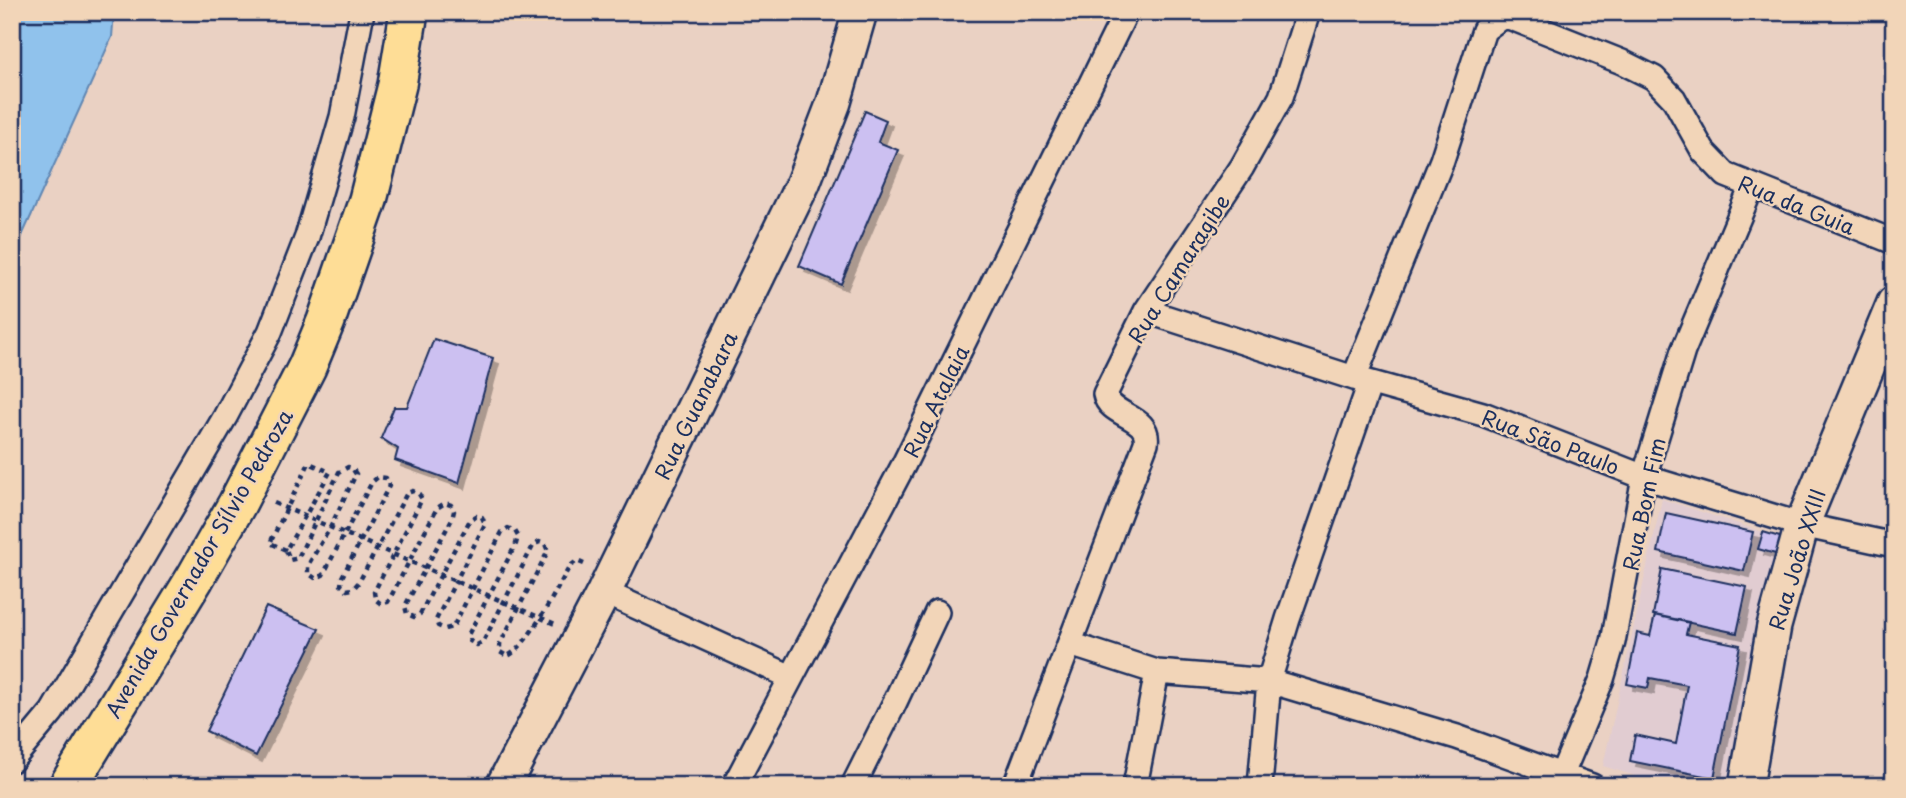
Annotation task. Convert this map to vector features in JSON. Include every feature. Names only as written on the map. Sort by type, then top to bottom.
[{"type":"main road","name":"Avenida Governador Sílvio Pedroza","points":[[68,786],[147,659],[244,490],[307,366],[326,321],[368,200],[397,85],[409,12]]},
{"type":"street","points":[[12,760],[52,712],[225,417],[270,332],[311,223],[342,117],[362,12]]},
{"type":"street","name":"Rua Guanabara","points":[[503,786],[566,625],[595,581],[807,173],[834,102],[860,12]]},
{"type":"street","name":"Rua Atalaia","points":[[734,786],[903,466],[1126,12]]},
{"type":"street","name":"Rua Camaragibe","points":[[1015,786],[1146,443],[1147,433],[1143,427],[1108,403],[1105,394],[1146,311],[1242,167],[1281,97],[1308,12]]},
{"type":"street","name":"Rua da Guia","points":[[1362,380],[1442,160],[1484,30],[1500,18],[1509,17],[1622,62],[1654,79],[1674,99],[1703,151],[1726,175],[1894,243]]},
{"type":"street","name":"Rua Bom Fim","points":[[1559,781],[1598,689],[1613,642],[1644,477],[1683,351],[1752,186]]},
{"type":"street","name":"Rua João XXIII","points":[[1745,786],[1772,636],[1802,525],[1894,303]]},
{"type":"street","name":"Rua São Paulo","points":[[1146,311],[1362,380],[1483,414],[1644,477],[1802,525],[1894,545]]},
{"type":"street","points":[[1260,786],[1269,681],[1362,380]]},
{"type":"street","points":[[595,581],[791,677]]},
{"type":"street","points":[[853,786],[937,612]]},
{"type":"street","points":[[1070,645],[1157,672],[1269,681],[1457,737],[1559,781],[1592,786]]},
{"type":"street","points":[[1135,786],[1157,672]]},
{"type":"path","points":[[286,551],[330,472],[309,463],[270,543],[286,551],[290,560],[298,558],[339,472],[346,467],[355,471],[355,478],[308,565],[308,573],[315,578],[323,575],[372,482],[378,477],[386,478],[389,486],[342,577],[341,585],[346,590],[353,589],[359,582],[407,493],[413,491],[422,499],[374,592],[375,599],[380,603],[388,602],[437,508],[444,503],[451,505],[454,512],[452,519],[405,606],[407,614],[414,617],[420,614],[470,520],[476,516],[482,517],[485,524],[436,620],[438,626],[445,629],[453,627],[502,532],[508,528],[515,531],[518,536],[516,544],[468,635],[470,641],[477,645],[483,642],[533,545],[539,542],[545,544],[548,551],[500,644],[500,652],[507,656],[514,654],[540,618],[570,566],[577,561],[583,564],[595,581]]},
{"type":"path","points":[[244,490],[540,618],[566,625]]},
{"type":"shaded area","points":[[1662,499],[1763,532],[1758,548],[1779,555],[1732,786],[1668,786],[1603,766]]},
{"type":"water","points":[[12,12],[114,12],[112,37],[12,258]]},
{"type":"building","points":[[865,111],[886,120],[878,142],[898,150],[841,284],[799,266]]},
{"type":"building","points":[[434,339],[493,358],[459,483],[395,460],[398,449],[381,438],[394,407],[407,407]]},
{"type":"building","points":[[1666,513],[1753,532],[1744,571],[1658,552]]},
{"type":"building","points":[[1763,532],[1783,538],[1779,555],[1758,549]]},
{"type":"building","points":[[1662,569],[1747,587],[1737,633],[1653,615]]},
{"type":"building","points":[[266,607],[319,629],[256,756],[206,731]]},
{"type":"building","points":[[1655,615],[1689,622],[1686,634],[1740,645],[1714,778],[1630,761],[1635,735],[1676,744],[1687,685],[1650,678],[1648,688],[1627,684],[1637,633],[1650,636]]}]
